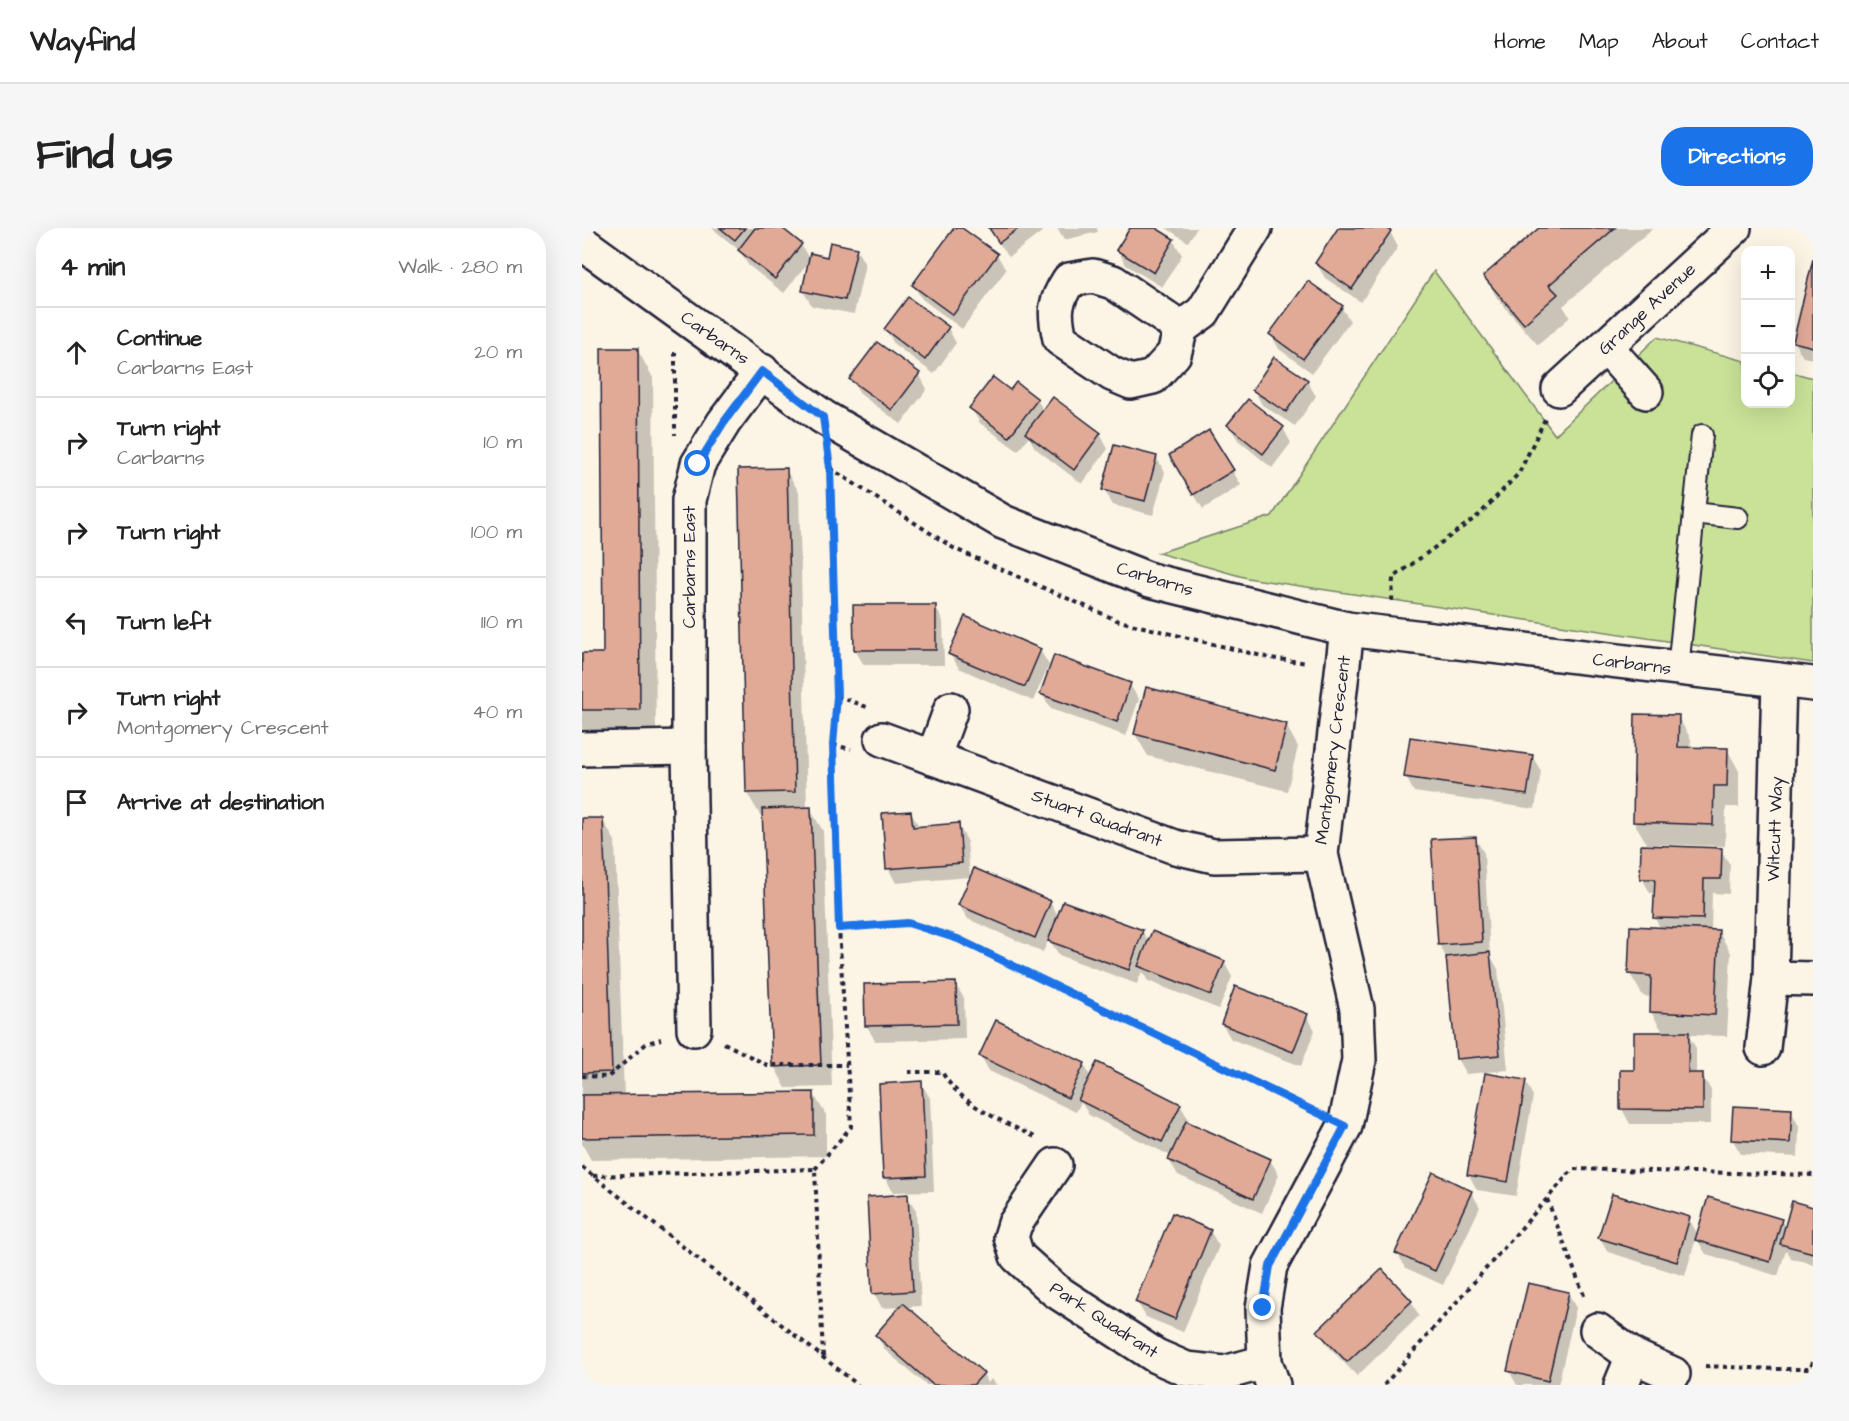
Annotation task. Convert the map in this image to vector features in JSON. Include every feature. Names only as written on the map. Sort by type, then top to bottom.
[{"type":"street","points":[[1181,328],[1203,312],[1255,228]]},
{"type":"street","name":"Grange Avenue","points":[[1560,389],[1734,228]]},
{"type":"street","name":"Carbarns","points":[[582,243],[823,417],[1014,526],[1150,580],[1347,629],[1813,684]]},
{"type":"street","points":[[1606,347],[1646,392]]},
{"type":"street","name":"Carbarns East","points":[[694,1029],[689,747],[689,512],[692,481],[698,464],[724,422],[762,371]]},
{"type":"street","name":"Montgomery Crescent","points":[[1269,1374],[1263,1308],[1270,1266],[1345,1126],[1359,1060],[1357,1009],[1321,854],[1347,629]]},
{"type":"street","name":"Witcutt Way","points":[[1763,1048],[1772,978],[1779,680]]},
{"type":"street","points":[[933,758],[951,710]]},
{"type":"street","name":"Stuart Quadrant","points":[[882,739],[1175,847],[1214,856],[1321,854]]},
{"type":"street","points":[[582,749],[689,747]]},
{"type":"street","points":[[1772,978],[1813,979]]},
{"type":"street","name":"Park Quadrant","points":[[1055,1165],[1015,1224],[1011,1237],[1017,1256],[1056,1291],[1166,1361],[1186,1369],[1269,1374]]},
{"type":"street","points":[[1597,1330],[1627,1371],[1673,1374]]},
{"type":"lane","points":[[1678,669],[1702,435]]},
{"type":"lane","points":[[1695,513],[1738,518]]},
{"type":"path","points":[[674,309],[675,437]]},
{"type":"path","points":[[823,417],[830,468],[832,516],[837,696],[833,745],[839,928],[851,1127],[815,1169],[823,1357]]},
{"type":"path","points":[[839,928],[908,923],[958,939],[1345,1126]]},
{"type":"path","points":[[748,1054],[768,1065],[847,1065]]},
{"type":"path","points":[[908,1072],[942,1072],[949,1084],[970,1103],[1058,1149],[1055,1165]]},
{"type":"path","points":[[582,1167],[858,1385]]},
{"type":"path","points":[[593,1176],[815,1169]]},
{"type":"path","points":[[1384,1385],[1573,1169],[1813,1175]]},
{"type":"path","points":[[1546,1198],[1597,1330]]},
{"type":"path","points":[[1673,1374],[1693,1365],[1810,1369],[1813,1362]]},
{"type":"green space","points":[[1434,271],[1555,435],[1657,337],[1741,360],[1741,408],[1795,408],[1795,373],[1813,378],[1813,663],[1247,578],[1158,553],[1272,516]]},
{"type":"building","points":[[720,228],[745,228],[735,240]]},
{"type":"building","points":[[755,228],[782,228],[802,244],[775,279],[738,250]]},
{"type":"building","points":[[954,228],[962,228],[998,254],[953,315],[912,285]]},
{"type":"building","points":[[989,228],[1019,228],[999,243]]},
{"type":"building","points":[[1130,228],[1156,228],[1174,239],[1154,273],[1116,250]]},
{"type":"building","points":[[1338,228],[1387,228],[1391,231],[1352,289],[1315,263]]},
{"type":"building","points":[[1539,228],[1615,228],[1549,285],[1558,294],[1524,324],[1483,276]]},
{"type":"building","points":[[830,242],[857,248],[845,300],[802,291],[810,253],[827,257]]},
{"type":"building","points":[[1813,259],[1813,347],[1795,342],[1795,334]]},
{"type":"building","points":[[1308,281],[1343,306],[1303,359],[1269,334]]},
{"type":"building","points":[[908,297],[949,327],[925,360],[884,329]]},
{"type":"building","points":[[877,342],[920,373],[892,410],[849,379]]},
{"type":"building","points":[[601,348],[638,348],[640,710],[582,710],[582,653],[603,653]]},
{"type":"building","points":[[1274,357],[1308,380],[1286,412],[1252,390]]},
{"type":"building","points":[[993,377],[1010,390],[1016,382],[1038,399],[1009,437],[969,408]]},
{"type":"building","points":[[1053,397],[1101,433],[1074,470],[1025,433]]},
{"type":"building","points":[[1248,399],[1284,427],[1263,454],[1227,425]]},
{"type":"building","points":[[1209,430],[1234,470],[1193,495],[1169,455]]},
{"type":"building","points":[[1114,445],[1157,456],[1145,501],[1102,490]]},
{"type":"building","points":[[787,468],[795,792],[746,793],[738,469]]},
{"type":"building","points":[[853,605],[936,605],[936,650],[854,650]]},
{"type":"building","points":[[965,616],[1041,649],[1025,687],[948,654]]},
{"type":"building","points":[[1054,655],[1131,683],[1117,722],[1040,694]]},
{"type":"building","points":[[1146,687],[1287,724],[1275,770],[1134,734]]},
{"type":"building","points":[[1635,714],[1679,715],[1678,747],[1728,748],[1727,786],[1714,786],[1713,825],[1633,822]]},
{"type":"building","points":[[1410,737],[1533,755],[1527,795],[1404,777]]},
{"type":"building","points":[[811,807],[821,1065],[772,1067],[762,809]]},
{"type":"building","points":[[911,811],[913,827],[959,823],[962,863],[886,869],[882,813]]},
{"type":"building","points":[[582,818],[603,818],[612,1072],[582,1073]]},
{"type":"building","points":[[1476,837],[1482,942],[1438,945],[1431,839]]},
{"type":"building","points":[[1641,845],[1722,848],[1721,879],[1704,879],[1703,919],[1653,918],[1655,879],[1640,879]]},
{"type":"building","points":[[974,868],[1051,901],[1035,938],[958,905]]},
{"type":"building","points":[[1063,901],[1143,930],[1129,970],[1048,941]]},
{"type":"building","points":[[1630,926],[1719,930],[1715,1015],[1650,1012],[1651,976],[1628,974]]},
{"type":"building","points":[[1152,931],[1225,961],[1211,995],[1138,966]]},
{"type":"building","points":[[1490,952],[1500,1055],[1456,1059],[1446,957]]},
{"type":"building","points":[[956,982],[957,1024],[865,1026],[864,984]]},
{"type":"building","points":[[1235,986],[1308,1014],[1293,1052],[1221,1024]]},
{"type":"building","points":[[996,1020],[1085,1063],[1068,1098],[979,1056]]},
{"type":"building","points":[[1634,1032],[1689,1032],[1688,1073],[1703,1073],[1703,1110],[1620,1109],[1620,1070],[1634,1070]]},
{"type":"building","points":[[1097,1062],[1181,1104],[1162,1142],[1078,1100]]},
{"type":"building","points":[[1485,1073],[1526,1080],[1508,1182],[1467,1175]]},
{"type":"building","points":[[922,1081],[926,1176],[883,1178],[879,1084]]},
{"type":"building","points":[[814,1092],[814,1135],[582,1138],[582,1095]]},
{"type":"building","points":[[1733,1106],[1792,1109],[1790,1143],[1731,1140]]},
{"type":"building","points":[[1186,1121],[1271,1159],[1253,1199],[1168,1160]]},
{"type":"building","points":[[1433,1172],[1472,1191],[1435,1271],[1395,1253]]},
{"type":"building","points":[[908,1194],[913,1291],[872,1294],[867,1197]]},
{"type":"building","points":[[1612,1194],[1690,1217],[1677,1262],[1598,1238]]},
{"type":"building","points":[[1708,1197],[1782,1219],[1770,1262],[1695,1240]]},
{"type":"building","points":[[1792,1201],[1813,1207],[1813,1253],[1780,1244]]},
{"type":"building","points":[[1172,1213],[1211,1230],[1175,1319],[1135,1302]]},
{"type":"building","points":[[1382,1269],[1412,1301],[1347,1362],[1317,1331]]},
{"type":"building","points":[[1528,1283],[1569,1292],[1548,1381],[1507,1371]]},
{"type":"building","points":[[903,1303],[984,1373],[973,1385],[933,1385],[875,1335]]},
{"type":"route","points":[[698,464],[724,422],[762,371],[823,417],[830,468],[837,696],[833,745],[839,928],[908,923],[958,939],[1345,1126],[1270,1266],[1263,1308]]}]
